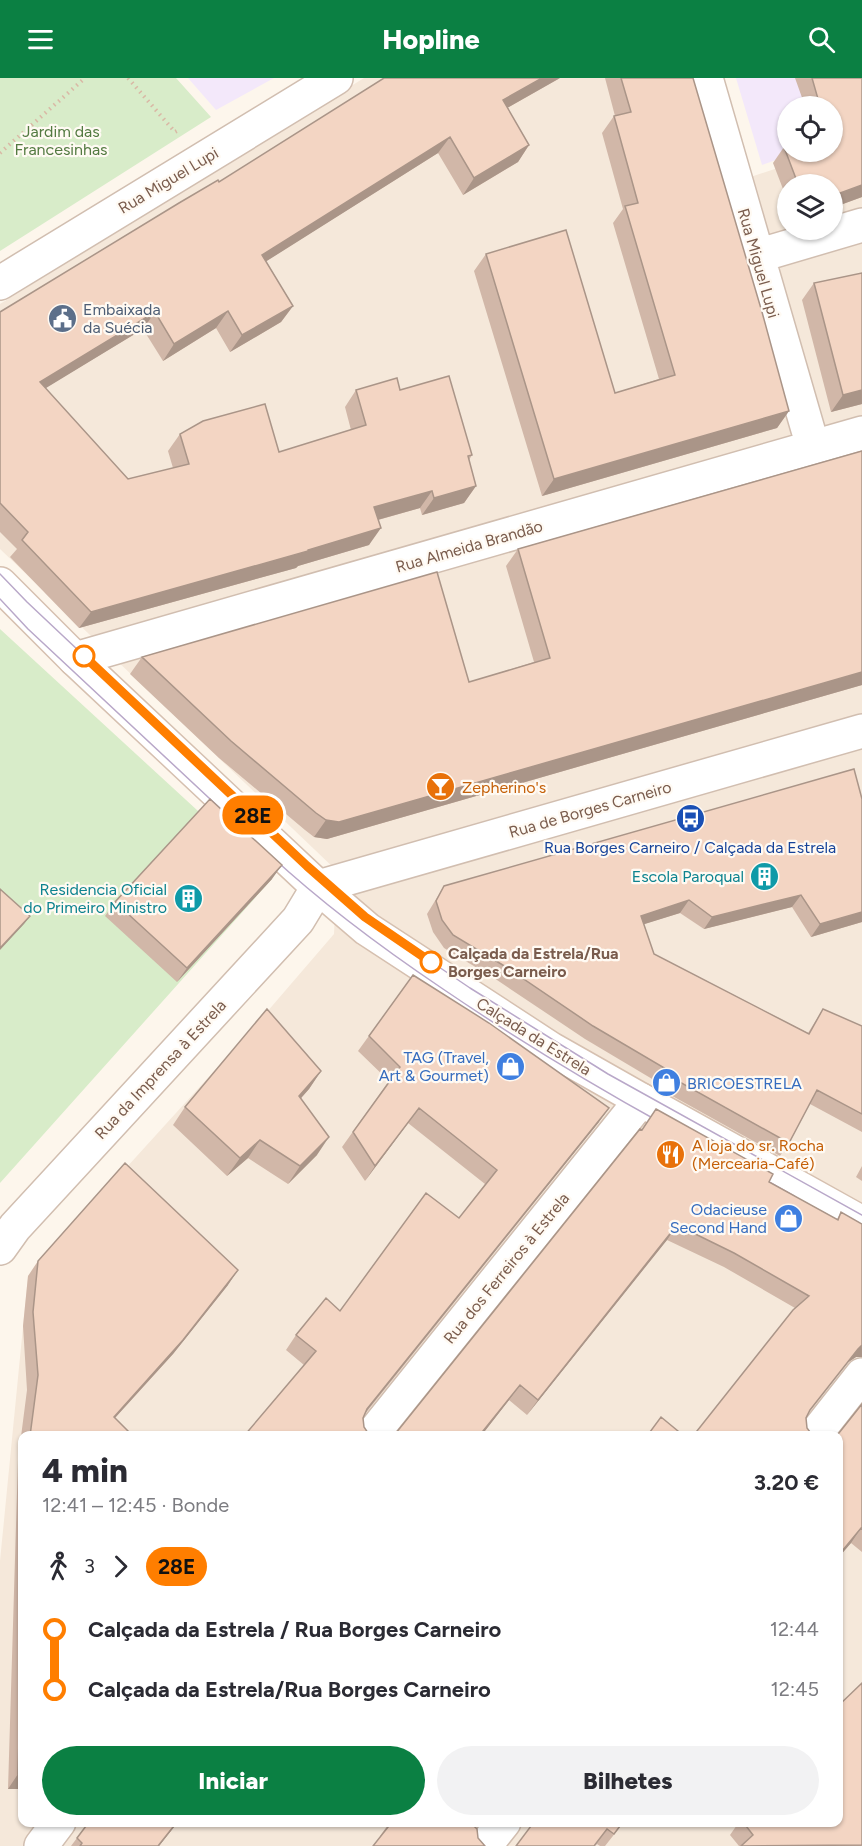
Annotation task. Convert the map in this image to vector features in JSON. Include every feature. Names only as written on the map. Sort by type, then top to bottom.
[{"type":"street","name":"Rua Miguel Lupi","points":[[0,282],[336,78]]},
{"type":"street","name":"Rua Miguel Lupi","points":[[706,78],[813,447]]},
{"type":"street","points":[[757,256],[862,225]]},
{"type":"street","name":"Rua Almeida Brandão","points":[[75,659],[862,433]]},
{"type":"street","name":"Calçada da Estrela","points":[[0,584],[75,659],[318,887],[367,929],[551,1048],[641,1101],[862,1223]]},
{"type":"street","name":"Rua de Borges Carneiro","points":[[318,887],[862,731]]},
{"type":"street","name":"Rua da Imprensa à Estrela","points":[[0,1248],[15,1227],[298,920],[318,887]]},
{"type":"street","name":"Rua dos Ferreiros à Estrela","points":[[375,1431],[641,1101]]},
{"type":"street","points":[[818,1431],[862,1375]]},
{"type":"street","points":[[41,1846],[56,1827]]},
{"type":"street","points":[[485,1846],[500,1827]]},
{"type":"path","points":[[0,153],[85,78]]},
{"type":"path","points":[[128,78],[175,132]]},
{"type":"shaded area","points":[[188,78],[274,78],[216,110]]},
{"type":"shaded area","points":[[364,78],[683,78],[717,188],[796,162],[843,162],[843,147],[862,139],[862,1846],[0,1846],[0,1561],[28,1276],[254,1027],[334,934],[337,871],[0,549],[0,304]]},
{"type":"shaded area","points":[[736,78],[862,78],[843,96],[777,96],[777,160],[762,165]]},
{"type":"green space","name":"Jardim das Francesinhas","points":[[0,78],[176,78],[211,117],[0,251]]},
{"type":"green space","points":[[0,629],[272,879],[0,1183]]},
{"type":"building","points":[[384,78],[542,78],[503,100],[529,145],[474,178],[450,137],[262,255],[293,306],[242,335],[228,311],[174,344],[155,312],[40,382],[128,479],[189,464],[180,434],[203,421],[265,404],[279,452],[366,425],[356,390],[397,378],[400,390],[449,376],[472,455],[468,456],[476,486],[434,498],[432,491],[374,507],[381,528],[91,612],[22,540],[28,532],[0,503],[0,312],[179,203],[218,180],[219,182]]},
{"type":"building","points":[[621,78],[693,78],[789,411],[554,479],[486,254],[566,230],[615,393],[675,375],[625,206],[638,203],[614,116],[631,112]]},
{"type":"building","points":[[812,78],[862,78],[862,185],[843,192],[843,174],[794,174],[790,162],[843,162],[843,96],[817,96]]},
{"type":"building","points":[[862,273],[862,390],[843,395],[814,283]]},
{"type":"building","points":[[862,451],[862,672],[339,822],[326,820],[316,813],[231,741],[142,657],[437,572],[469,682],[550,658],[518,549]]},
{"type":"building","points":[[854,769],[862,799],[862,912],[820,924],[801,895],[712,917],[689,900],[641,916],[654,954],[809,1034],[823,1009],[862,1026],[862,1114],[817,1090],[789,1143],[676,1080],[678,1076],[593,1026],[506,967],[453,935],[442,920],[436,901],[444,886]]},
{"type":"building","name":"Residencia Oficial do Primeiro Ministro","points":[[210,799],[282,865],[187,968],[115,902]]},
{"type":"building","points":[[0,889],[30,916],[0,948]]},
{"type":"building","points":[[413,975],[489,1023],[609,1108],[367,1409],[363,1418],[367,1431],[248,1431],[316,1351],[296,1335],[326,1298],[340,1311],[426,1193],[459,1218],[497,1170],[419,1108],[375,1166],[353,1132],[400,1067],[369,1036]]},
{"type":"building","points":[[267,1009],[321,1071],[299,1096],[329,1137],[300,1166],[260,1140],[240,1158],[185,1107]]},
{"type":"building","points":[[656,1109],[773,1174],[769,1182],[838,1220],[841,1212],[862,1224],[862,1345],[810,1410],[806,1418],[809,1431],[697,1431],[793,1310],[809,1296],[734,1253],[677,1225],[538,1400],[520,1385],[483,1431],[398,1431],[640,1129],[642,1130]]},
{"type":"building","points":[[125,1163],[238,1270],[183,1340],[114,1417],[128,1431],[31,1431],[38,1375],[33,1312],[38,1261]]},
{"type":"building","points":[[862,1404],[862,1529],[843,1550],[843,1431],[841,1431]]},
{"type":"building","points":[[661,1417],[678,1431],[651,1431]]},
{"type":"building","points":[[862,1683],[862,1845],[741,1846],[753,1835],[747,1827],[843,1827],[843,1701]]},
{"type":"building","points":[[85,1827],[173,1827],[158,1846],[80,1846],[82,1843],[77,1838]]},
{"type":"building","points":[[388,1827],[475,1827],[478,1838],[485,1846],[373,1846]]},
{"type":"building","points":[[530,1827],[619,1827],[614,1834],[607,1829],[594,1846],[516,1846]]},
{"type":"tram line","points":[[0,574],[307,866],[365,917],[470,988],[608,1074],[862,1215]]},
{"type":"tram line","points":[[0,599],[28,629],[224,812]]},
{"type":"tram line","name":"28E","points":[[84,656],[307,866],[365,917],[431,962]]},
{"type":"tram line","points":[[270,855],[332,909],[420,974],[552,1060],[665,1125]]},
{"type":"tram line","points":[[755,1174],[794,1196]]},
{"type":"place","name":"Embaixada da Suécia","points":[[62,318]]},
{"type":"place","name":"Zepherino's","points":[[441,787]]},
{"type":"place","name":"Rua Borges Carneiro / Calçada da Estrela","points":[[690,819]]},
{"type":"place","name":"Escola Paroqual","points":[[765,876]]},
{"type":"place","name":"Residencia Oficial do Primeiro Ministro","points":[[188,898]]},
{"type":"place","name":"Calçada da Estrela/Rua Borges Carneiro","points":[[431,962]]},
{"type":"place","name":"TAG (Travel, Art & Gourmet)","points":[[510,1066]]},
{"type":"place","name":"BRICOESTRELA","points":[[666,1083]]},
{"type":"place","name":"A loja do sr. Rocha (Mercearia-Café)","points":[[671,1154]]},
{"type":"place","name":"Odacieuse Second Hand","points":[[788,1218]]}]
